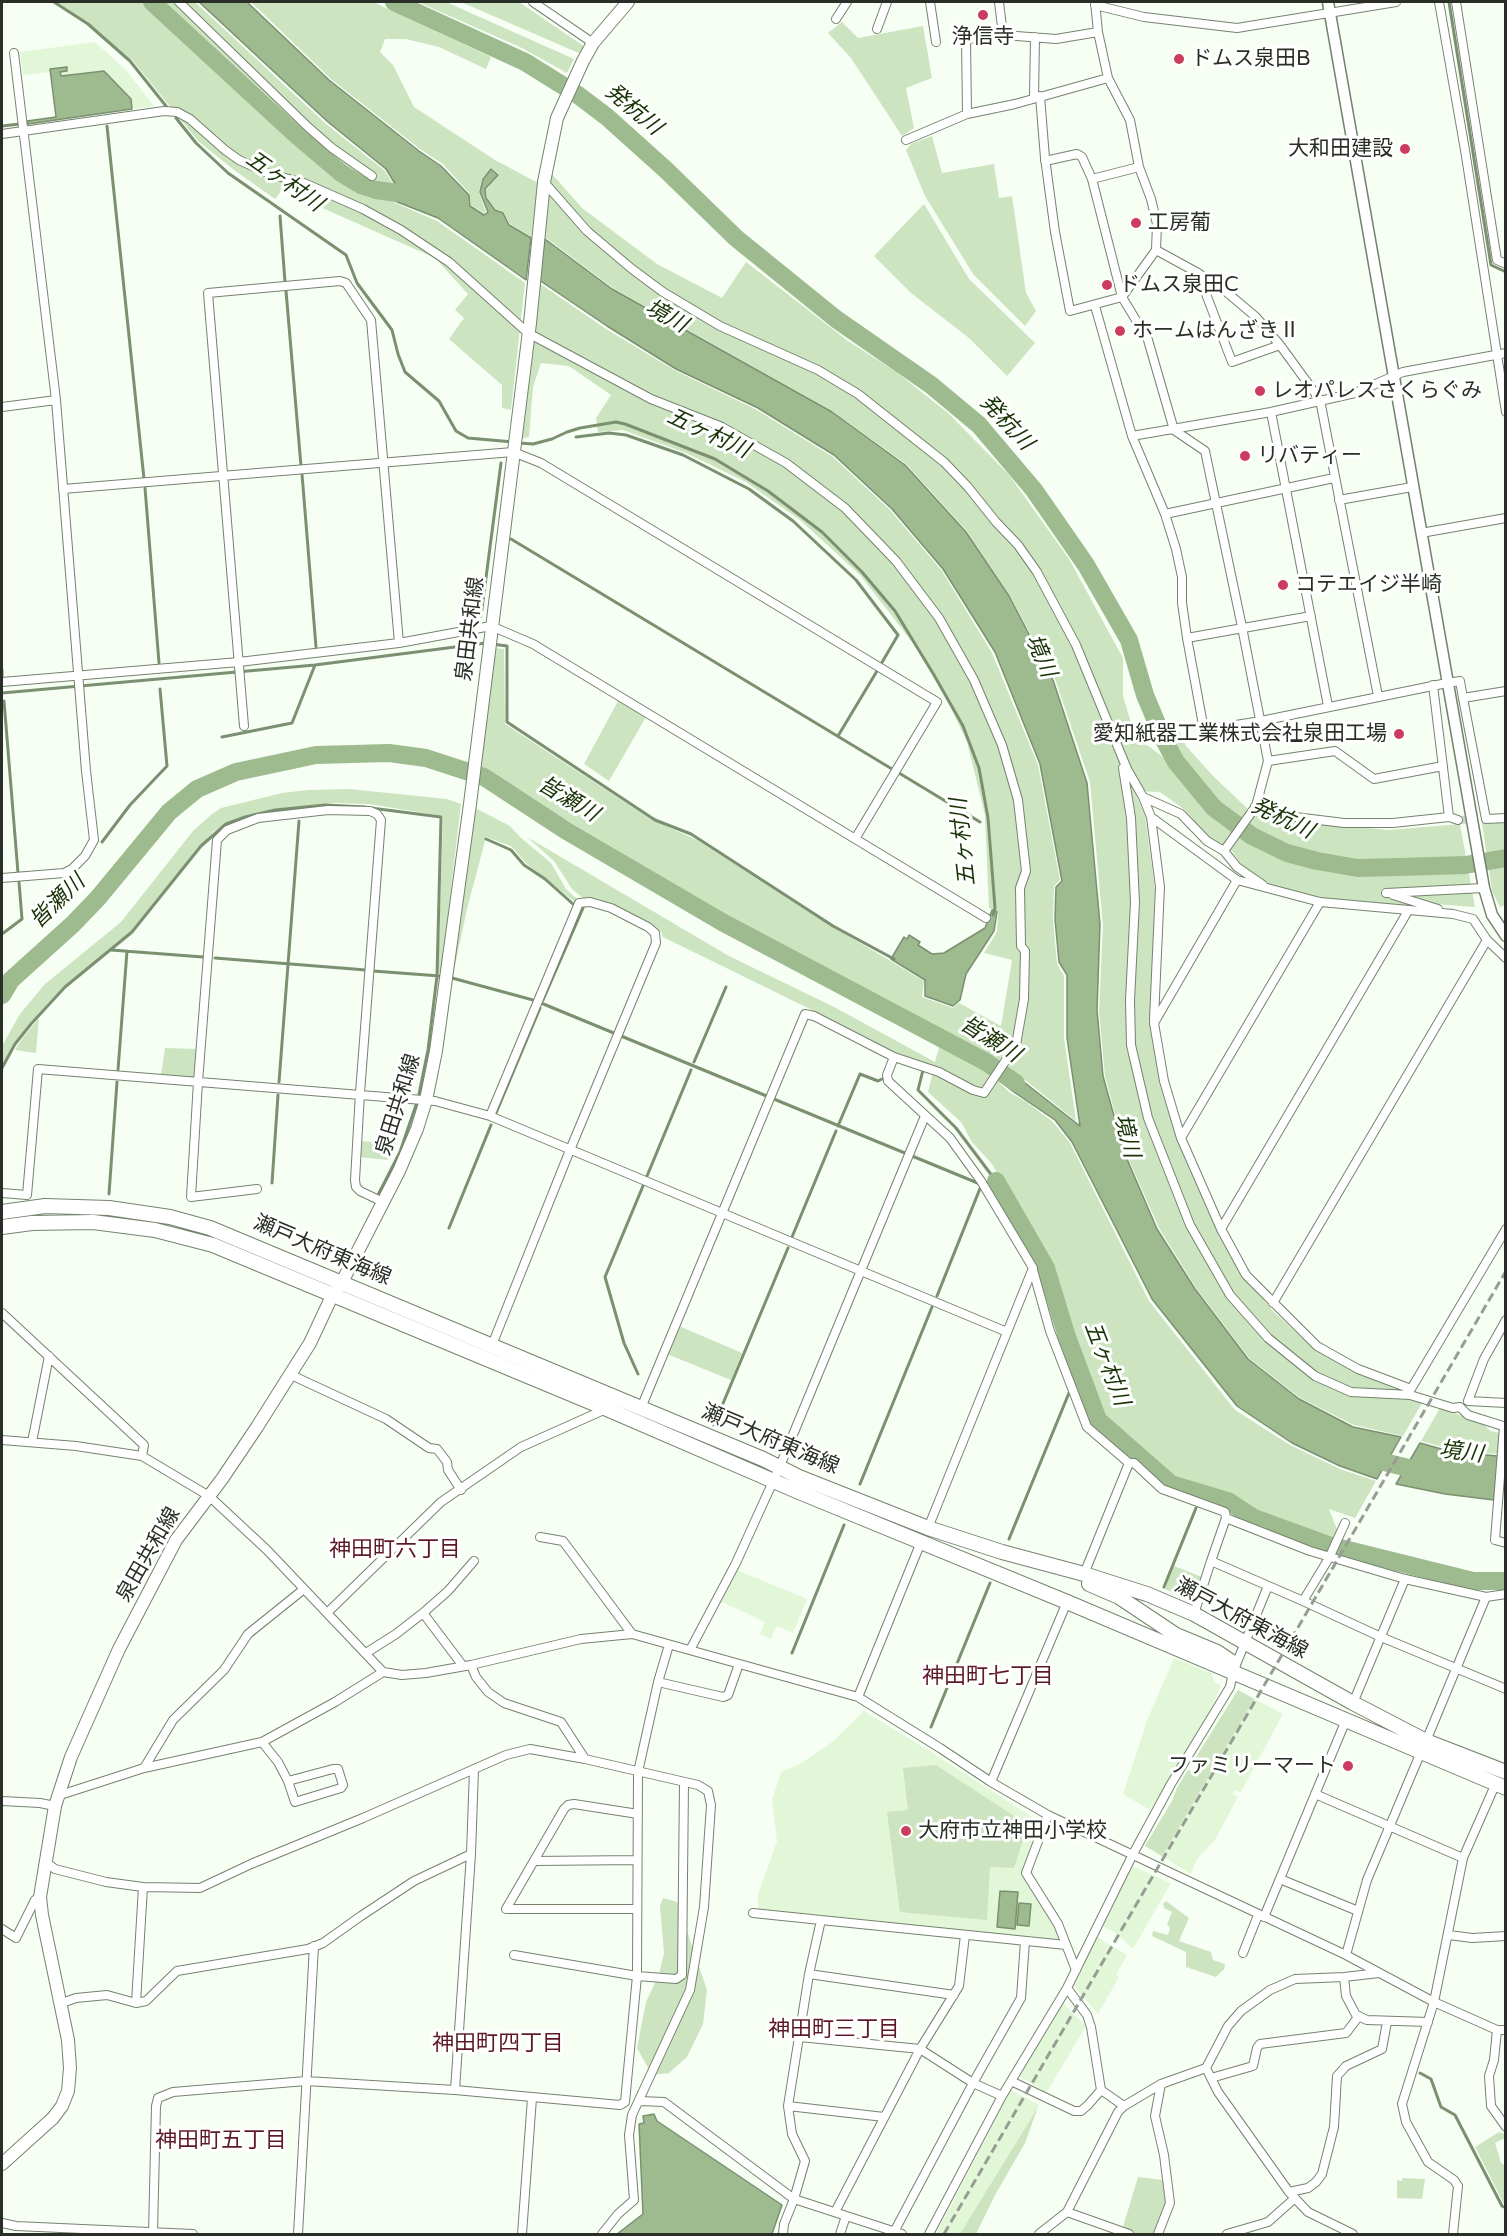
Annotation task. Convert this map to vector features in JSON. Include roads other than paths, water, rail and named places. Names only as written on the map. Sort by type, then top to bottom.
[{"type":"main road","name":"泉田共和線","points":[[2,2164],[53,2118],[65,2098],[70,2068],[68,2040],[40,1897],[56,1801],[87,1718],[129,1628],[176,1540],[257,1427],[310,1343],[407,1152],[426,1100],[436,1051],[471,800],[490,629],[529,328],[544,183],[557,118],[583,61],[593,42],[628,2]]},
{"type":"main road","name":"瀬戸大府東海線","points":[[2,1212],[45,1206],[109,1208],[170,1216],[237,1238],[780,1466],[800,1477],[928,1528],[1147,1594],[1194,1614],[1353,1703],[1423,1747],[1501,1786]]},
{"type":"main road","name":"瀬戸大府東海線","points":[[2,1227],[65,1221],[93,1222],[155,1230],[213,1245],[1346,1720],[1423,1747],[1504,1767]]},
{"type":"main road","points":[[1038,1562],[1060,1575],[1119,1597],[1176,1635],[1217,1652],[1232,1662],[1233,1672]]},
{"type":"street","points":[[179,2],[308,127],[332,148],[372,176]]},
{"type":"street","points":[[533,2],[546,5],[593,42]]},
{"type":"street","points":[[836,19],[847,2]]},
{"type":"street","points":[[877,29],[887,2]]},
{"type":"street","points":[[930,2],[936,42]]},
{"type":"street","points":[[999,2],[1003,35]]},
{"type":"street","points":[[1070,311],[1122,297],[1156,250],[1157,224],[1151,199],[1139,167],[1130,120],[1108,78],[1098,32],[1095,3],[1144,17],[1237,28],[1329,7],[1396,2]]},
{"type":"street","points":[[1439,2],[1506,412]]},
{"type":"street","points":[[1456,2],[1497,260],[1506,264]]},
{"type":"street","points":[[1329,7],[1476,846],[1492,915],[1506,936]]},
{"type":"street","points":[[967,114],[966,39],[1003,35],[1056,39],[1098,32]]},
{"type":"street","points":[[1035,37],[1037,97],[1045,161],[1055,232],[1070,311],[1064,320]]},
{"type":"street","points":[[2,878],[64,873],[72,869],[91,848],[94,840],[79,693],[56,400],[14,53]]},
{"type":"street","points":[[906,140],[967,114],[1015,104],[1108,78]]},
{"type":"street","points":[[2,134],[164,111],[177,112],[190,118],[239,160],[270,174],[304,183],[363,209],[401,230],[449,262],[529,328],[651,399],[722,427],[786,463],[845,508],[896,561],[939,618],[979,691],[1002,745],[1018,800],[1026,871],[1020,888],[1021,946],[1025,951],[1024,999],[1016,1045],[984,1093],[972,1090],[939,1072],[894,1057],[814,1016],[805,1014],[641,1408]]},
{"type":"street","points":[[1045,161],[1077,154],[1082,157],[1092,179],[1122,297],[1148,340],[1174,430],[1205,451],[1268,761],[1255,807],[1225,851]]},
{"type":"street","points":[[1092,179],[1139,167]]},
{"type":"street","points":[[544,183],[587,231],[663,292],[720,326],[818,369],[858,394],[944,462],[1018,545],[1037,572],[1076,645],[1121,755],[1143,797],[1151,818],[1160,887],[1154,1023],[1164,1081],[1181,1138],[1221,1228],[1246,1275],[1317,1346],[1358,1369],[1453,1408],[1460,1407],[1468,1401],[1484,1359],[1506,1320]]},
{"type":"street","points":[[1156,250],[1224,290],[1256,317],[1280,345],[1320,400],[1378,696]]},
{"type":"street","points":[[1482,256],[1496,253]]},
{"type":"street","points":[[1198,273],[1232,362],[1280,345]]},
{"type":"street","points":[[244,726],[208,293],[340,281],[346,284],[371,320],[399,643]]},
{"type":"street","points":[[1095,306],[1132,436],[1165,514],[1176,549],[1182,577],[1182,603],[1187,638],[1204,730],[1261,721],[1460,681],[1484,819],[1506,818]]},
{"type":"street","points":[[1132,436],[1174,430],[1225,418],[1271,412],[1355,393],[1403,372],[1506,353]]},
{"type":"street","points":[[2,407],[56,400]]},
{"type":"street","points":[[1271,412],[1328,706]]},
{"type":"street","points":[[63,489],[383,464],[513,450],[540,463],[937,702],[855,839]]},
{"type":"street","points":[[1165,514],[1334,478]]},
{"type":"street","points":[[1339,500],[1412,487]]},
{"type":"street","points":[[1421,533],[1506,518]]},
{"type":"street","points":[[1187,638],[1311,616]]},
{"type":"street","points":[[2,682],[239,665],[490,629],[533,644],[986,918]]},
{"type":"street","points":[[1255,807],[1295,817],[1344,823],[1454,819],[1443,766],[1433,685]]},
{"type":"street","points":[[1463,698],[1506,691]]},
{"type":"street","points":[[1268,761],[1335,751],[1374,779],[1443,766]]},
{"type":"street","points":[[1121,755],[1131,818],[1135,902],[1130,1000],[1131,1045],[1148,1118],[1190,1226],[1230,1295],[1268,1338],[1315,1376],[1351,1392],[1411,1392]]},
{"type":"street","points":[[1143,797],[1181,814],[1207,841],[1225,851],[1237,867],[1268,889]]},
{"type":"street","points":[[257,1189],[191,1197],[217,840],[227,830],[258,818],[328,810],[370,811],[377,814],[381,820],[360,1094],[356,1187],[383,1202]]},
{"type":"street","points":[[1151,818],[1237,880],[1320,902],[1452,914]]},
{"type":"street","points":[[1154,1023],[1237,880]]},
{"type":"street","points":[[1484,886],[1386,892],[1473,919],[1487,940],[1506,958]]},
{"type":"street","points":[[490,1116],[579,903],[584,902],[622,912],[655,933],[657,938],[492,1345]]},
{"type":"street","points":[[1181,1138],[1320,902]]},
{"type":"street","points":[[1221,1228],[1408,911]]},
{"type":"street","points":[[1273,1303],[1487,940]]},
{"type":"street","points":[[894,1057],[887,1075],[888,1081],[951,1138],[983,1184],[1033,1268],[1050,1331],[1087,1427],[1129,1463],[1134,1463],[1162,1489],[1225,1512],[1226,1518],[1194,1614]]},
{"type":"street","points":[[2,1193],[27,1194],[38,1069],[426,1100],[490,1116],[1007,1332]]},
{"type":"street","points":[[690,1650],[736,1563],[780,1466],[925,1116]]},
{"type":"street","points":[[1411,1392],[1506,1229]]},
{"type":"street","points":[[928,1528],[1033,1268]]},
{"type":"street","points":[[2,1313],[144,1445],[142,1456]]},
{"type":"street","points":[[32,1442],[49,1356]]},
{"type":"street","points":[[289,1374],[386,1419],[429,1448],[437,1449],[447,1462],[448,1470],[461,1490]]},
{"type":"street","points":[[1468,1401],[1506,1403]]},
{"type":"street","points":[[1460,1407],[1467,1414],[1505,1426],[1495,1540],[1506,1540]]},
{"type":"street","points":[[327,1613],[441,1502],[521,1447],[607,1409]]},
{"type":"street","points":[[2,1440],[142,1456],[209,1496],[304,1589],[383,1672],[402,1675],[467,1665],[581,1639],[632,1634],[858,1697],[991,1782],[1048,1815],[1346,1955],[1434,2002],[1501,2030],[1490,2076],[1491,2106],[1506,2127]]},
{"type":"street","points":[[1084,1574],[1129,1463]]},
{"type":"street","points":[[1226,1518],[1329,1557],[1405,1579],[1486,1597],[1506,1594]]},
{"type":"street","points":[[1303,1601],[1329,1557],[1345,1523]]},
{"type":"street","points":[[540,1537],[563,1541],[632,1634]]},
{"type":"street","points":[[858,1697],[921,1542]]},
{"type":"street","points":[[366,1653],[423,1613],[448,1591],[474,1561]]},
{"type":"street","points":[[1211,1562],[1506,1689]]},
{"type":"street","points":[[1353,1703],[1405,1579]]},
{"type":"street","points":[[929,2235],[1002,2096],[1067,1988],[1133,1854],[1171,1784],[1230,1687],[1233,1672],[1268,1586]]},
{"type":"street","points":[[144,1768],[173,1720],[224,1670],[248,1634],[304,1589]]},
{"type":"street","points":[[1346,1955],[1366,1880],[1486,1597]]},
{"type":"street","points":[[991,1782],[1067,1602]]},
{"type":"street","points":[[423,1613],[489,1692],[504,1703],[561,1722],[585,1759]]},
{"type":"street","points":[[153,2233],[158,2098],[173,2092],[306,2081],[455,2090],[620,2105],[625,2102],[637,1976],[638,1772],[658,1682],[669,1645]]},
{"type":"street","points":[[658,1682],[723,1697],[729,1695],[739,1664]]},
{"type":"street","points":[[2,1801],[40,1803],[56,1801],[144,1768],[262,1742],[335,1702],[383,1672]]},
{"type":"street","points":[[1243,1953],[1280,1879],[1346,1720]]},
{"type":"street","points":[[262,1742],[278,1762],[295,1802],[341,1788],[343,1785],[338,1769],[288,1782]]},
{"type":"street","points":[[47,1863],[55,1869],[106,1882],[143,1887],[200,1888],[506,1755],[530,1749],[698,1785],[708,1791],[711,1805],[701,1933],[690,1990],[632,2115],[629,2135],[634,2200],[618,2214],[602,2235]]},
{"type":"street","points":[[1453,2235],[1458,2186],[1454,2180],[1428,2162],[1406,2122],[1402,2104],[1434,2002],[1464,1858],[1501,1786],[1504,1767]]},
{"type":"street","points":[[455,2090],[471,1854],[474,1769]]},
{"type":"street","points":[[514,1955],[637,1976],[676,1978],[682,1975],[684,1783]]},
{"type":"street","points":[[1315,1794],[1464,1858]]},
{"type":"street","points":[[637,1909],[506,1909],[568,1805],[638,1814]]},
{"type":"street","points":[[1048,1815],[1026,1873],[1058,1924],[1076,1970]]},
{"type":"street","points":[[62,2003],[76,1998],[106,1995],[136,2002],[146,2001],[177,1971],[242,1961],[323,1943],[414,1881],[471,1854]]},
{"type":"street","points":[[534,1861],[638,1860]]},
{"type":"street","points":[[1280,1879],[1358,1911]]},
{"type":"street","points":[[136,2002],[143,1887]]},
{"type":"street","points":[[2,1929],[16,1938],[35,1900],[40,1897]]},
{"type":"street","points":[[753,1913],[1066,1945]]},
{"type":"street","points":[[783,2235],[784,2224],[805,2161],[792,2134],[788,2106],[809,1974],[821,1920]]},
{"type":"street","points":[[835,2212],[920,2049],[959,1986],[965,1935]]},
{"type":"street","points":[[1449,1935],[1472,1938],[1506,1936]]},
{"type":"street","points":[[640,2101],[664,2102],[794,2199],[898,2233],[973,2083],[1021,1998],[1025,1941]]},
{"type":"street","points":[[297,2235],[314,1946]]},
{"type":"street","points":[[1039,2235],[1067,2212],[1124,2106],[1161,2084],[1206,2068],[1228,2026],[1241,2010],[1269,1990],[1295,1979],[1379,1973]]},
{"type":"street","points":[[809,1974],[954,1995]]},
{"type":"street","points":[[1344,1977],[1346,1996],[1356,2015],[1367,2020],[1387,2022],[1428,2022]]},
{"type":"street","points":[[1067,1988],[1086,2015],[1091,2027],[1101,2090],[1124,2106]]},
{"type":"street","points":[[1211,2078],[1253,2066],[1260,2044],[1346,2032],[1359,2016]]},
{"type":"street","points":[[1227,2235],[1243,2232],[1268,2222],[1292,2195],[1316,2182],[1322,2174],[1334,2127],[1337,2076],[1346,2066],[1382,2049],[1387,2022]]},
{"type":"street","points":[[800,2037],[920,2049],[973,2083],[1002,2096]]},
{"type":"street","points":[[1206,2068],[1218,2092],[1292,2195],[1308,2212],[1353,2235]]},
{"type":"street","points":[[1011,2082],[1074,2111],[1081,2111],[1101,2090]]},
{"type":"street","points":[[1158,2235],[1170,2203],[1164,2155],[1155,2116],[1161,2084]]},
{"type":"street","points":[[522,2235],[532,2098]]},
{"type":"street","points":[[788,2106],[884,2117]]},
{"type":"street","points":[[1067,2212],[1129,2235]]},
{"type":"street","points":[[840,2235],[846,2216]]},
{"type":"street","points":[[2,2223],[16,2226],[193,2235]]},
{"type":"water","points":[[199,2],[247,2],[329,80],[441,166],[469,195],[470,206],[484,215],[488,212],[480,192],[483,179],[491,169],[498,175],[485,189],[486,198],[495,210],[503,213],[509,225],[531,238],[526,280],[438,218],[372,192],[375,184],[397,187],[386,169],[328,122]]},
{"type":"water","points":[[67,67],[67,71],[60,72],[61,76],[104,71],[131,99],[132,109],[28,124],[27,121],[56,117],[50,69]]},
{"type":"water","points":[[545,239],[612,289],[832,412],[905,465],[966,532],[1009,596],[1053,680],[1087,783],[1100,924],[1097,1010],[1103,1076],[1124,1152],[1157,1229],[1195,1289],[1248,1359],[1299,1399],[1353,1427],[1401,1437],[1377,1479],[1340,1466],[1292,1443],[1237,1406],[1152,1299],[1072,1142],[1055,1120],[999,1079],[1006,1068],[1080,1126],[1067,1038],[1067,975],[1059,962],[1055,919],[1056,887],[1062,881],[1040,764],[995,652],[943,569],[892,509],[834,455],[758,408],[676,369],[539,280]]},
{"type":"water","points":[[992,910],[997,912],[994,931],[966,974],[960,1000],[953,1006],[925,996],[925,980],[891,959],[904,937],[907,939],[909,935],[920,942],[918,945],[932,954],[944,953],[985,928]]},
{"type":"water","points":[[1420,1443],[1452,1452],[1498,1456],[1494,1500],[1445,1494],[1396,1484]]},
{"type":"water","points":[[1000,1891],[1018,1892],[1015,1929],[997,1927]]},
{"type":"water","points":[[1019,1903],[1031,1904],[1029,1926],[1017,1925]]},
{"type":"water","points":[[654,2114],[657,2121],[782,2205],[772,2234],[617,2234],[643,2214],[639,2124],[644,2123],[643,2116]]},
{"type":"waterway","name":"五ヶ村川","points":[[54,2],[88,24],[130,61],[166,106]]},
{"type":"waterway","points":[[152,2],[294,133],[341,173],[361,185],[397,193]]},
{"type":"waterway","name":"発杭川","points":[[394,2],[525,62],[578,95],[607,117],[666,170],[736,238],[836,319],[931,385],[979,425],[1034,490],[1086,565],[1129,640],[1145,695],[1163,738],[1176,762],[1214,808],[1252,836],[1287,853],[1317,861],[1358,868],[1465,865],[1506,858]]},
{"type":"waterway","points":[[1449,2],[1491,265],[1506,272]]},
{"type":"waterway","name":"五ヶ村川","points":[[176,118],[196,143],[228,173],[346,255],[357,283],[392,330],[405,372],[439,401],[456,431],[468,438],[513,442]]},
{"type":"waterway","points":[[2,126],[20,124]]},
{"type":"waterway","points":[[107,126],[144,479]]},
{"type":"waterway","points":[[280,216],[285,282]]},
{"type":"waterway","points":[[286,291],[301,466]]},
{"type":"waterway","name":"五ヶ村川","points":[[519,443],[533,444],[580,428],[616,422],[625,424],[715,459],[768,491],[822,532],[862,572],[895,611],[963,726],[979,768],[988,818],[995,908],[993,915]]},
{"type":"waterway","points":[[576,437],[609,433],[626,435],[683,455],[749,489],[793,521],[856,580],[898,635],[881,664]]},
{"type":"waterway","points":[[481,616],[501,463]]},
{"type":"waterway","points":[[302,474],[316,647]]},
{"type":"waterway","points":[[145,488],[159,663]]},
{"type":"waterway","points":[[511,539],[892,769]]},
{"type":"waterway","points":[[2,693],[315,665],[486,643]]},
{"type":"waterway","points":[[492,644],[507,646],[507,722],[655,820],[691,834],[833,926],[894,959]]},
{"type":"waterway","points":[[222,737],[292,723],[315,665]]},
{"type":"waterway","points":[[2,670],[2,679]]},
{"type":"waterway","points":[[838,736],[877,671]]},
{"type":"waterway","points":[[102,842],[130,805],[167,766],[160,689]]},
{"type":"waterway","points":[[4,701],[18,873]]},
{"type":"waterway","name":"皆瀬川","points":[[2,995],[11,980],[98,898],[169,812],[197,789],[236,772],[316,755],[389,753],[426,758],[484,777],[565,830],[722,922],[986,1062],[1016,1083]]},
{"type":"waterway","points":[[899,773],[980,822]]},
{"type":"waterway","points":[[2,1068],[15,1044],[31,1024],[65,987],[132,932],[201,846],[226,824],[275,810],[325,805],[365,807]]},
{"type":"waterway","points":[[371,808],[441,817],[437,976],[428,1050],[419,1094]]},
{"type":"waterway","points":[[279,1082],[299,821]]},
{"type":"waterway","points":[[486,839],[511,850],[524,865],[545,879],[573,904]]},
{"type":"waterway","points":[[2,934],[22,919],[19,882]]},
{"type":"waterway","points":[[543,1000],[583,908]]},
{"type":"waterway","points":[[111,950],[203,957]]},
{"type":"waterway","points":[[118,1070],[127,951]]},
{"type":"waterway","points":[[215,958],[366,970]]},
{"type":"waterway","points":[[373,971],[440,976]]},
{"type":"waterway","points":[[452,978],[533,1000]]},
{"type":"waterway","points":[[694,1062],[726,987]]},
{"type":"waterway","points":[[541,1003],[980,1184],[996,1181],[956,1128],[918,1090],[923,1070]]},
{"type":"waterway","points":[[496,1113],[540,1008]]},
{"type":"waterway","points":[[647,1176],[691,1070]]},
{"type":"waterway","points":[[838,1126],[860,1074],[878,1081],[882,1079]]},
{"type":"waterway","points":[[109,1194],[117,1082]]},
{"type":"waterway","points":[[272,1183],[278,1095]]},
{"type":"waterway","points":[[378,1195],[400,1152],[416,1105]]},
{"type":"waterway","points":[[449,1228],[491,1125]]},
{"type":"waterway","points":[[792,1237],[836,1131]]},
{"type":"waterway","name":"五ヶ村川","points":[[996,1181],[1046,1268],[1067,1337],[1098,1420],[1171,1484],[1228,1501],[1254,1518],[1328,1545],[1473,1581],[1506,1581]]},
{"type":"waterway","points":[[638,1374],[624,1343],[605,1277],[643,1186]]},
{"type":"waterway","points":[[937,1296],[981,1186]]},
{"type":"waterway","points":[[714,1425],[788,1248]]},
{"type":"waterway","points":[[860,1484],[932,1307]]},
{"type":"waterway","name":"五ヶ村川","points":[[1078,1389],[1086,1388]]},
{"type":"waterway","points":[[1009,1539],[1069,1393]]},
{"type":"waterway","name":"境川","points":[[1364,1454],[1380,1461],[1429,1473]]},
{"type":"waterway","points":[[1164,1587],[1196,1508]]},
{"type":"waterway","points":[[792,1653],[844,1525]]},
{"type":"waterway","points":[[931,1727],[990,1583]]},
{"type":"waterway","points":[[1420,2073],[1431,2079],[1441,2107],[1455,2115],[1502,2206],[1506,2208]]},
{"type":"tunnel","points":[[1458,820],[1482,819]]},
{"type":"railway","points":[[944,2234],[1506,1271]]},
{"type":"place","name":"浄信寺","points":[[983,15]]},
{"type":"place","name":"ドムス泉田B","points":[[1179,59]]},
{"type":"place","name":"大和田建設","points":[[1405,149]]},
{"type":"place","name":"工房葡","points":[[1136,223]]},
{"type":"place","name":"ドムス泉田C","points":[[1107,285]]},
{"type":"place","name":"ホームはんざきⅡ","points":[[1120,331]]},
{"type":"place","name":"レオパレスさくらぐみ","points":[[1260,391]]},
{"type":"place","name":"リバティー","points":[[1245,456]]},
{"type":"place","name":"コテエイジ半崎","points":[[1283,585]]},
{"type":"place","name":"愛知紙器工業株式会社泉田工場","points":[[1399,734]]},
{"type":"place","name":"ファミリーマート","points":[[1348,1766]]},
{"type":"place","name":"大府市立神田小学校","points":[[906,1831]]},
{"type":"district","name":"神田町六丁目","points":[[395,1550]]},
{"type":"district","name":"神田町七丁目","points":[[988,1677]]},
{"type":"district","name":"神田町三丁目","points":[[834,2030]]},
{"type":"district","name":"神田町四丁目","points":[[498,2044]]},
{"type":"district","name":"神田町五丁目","points":[[221,2141]]}]
